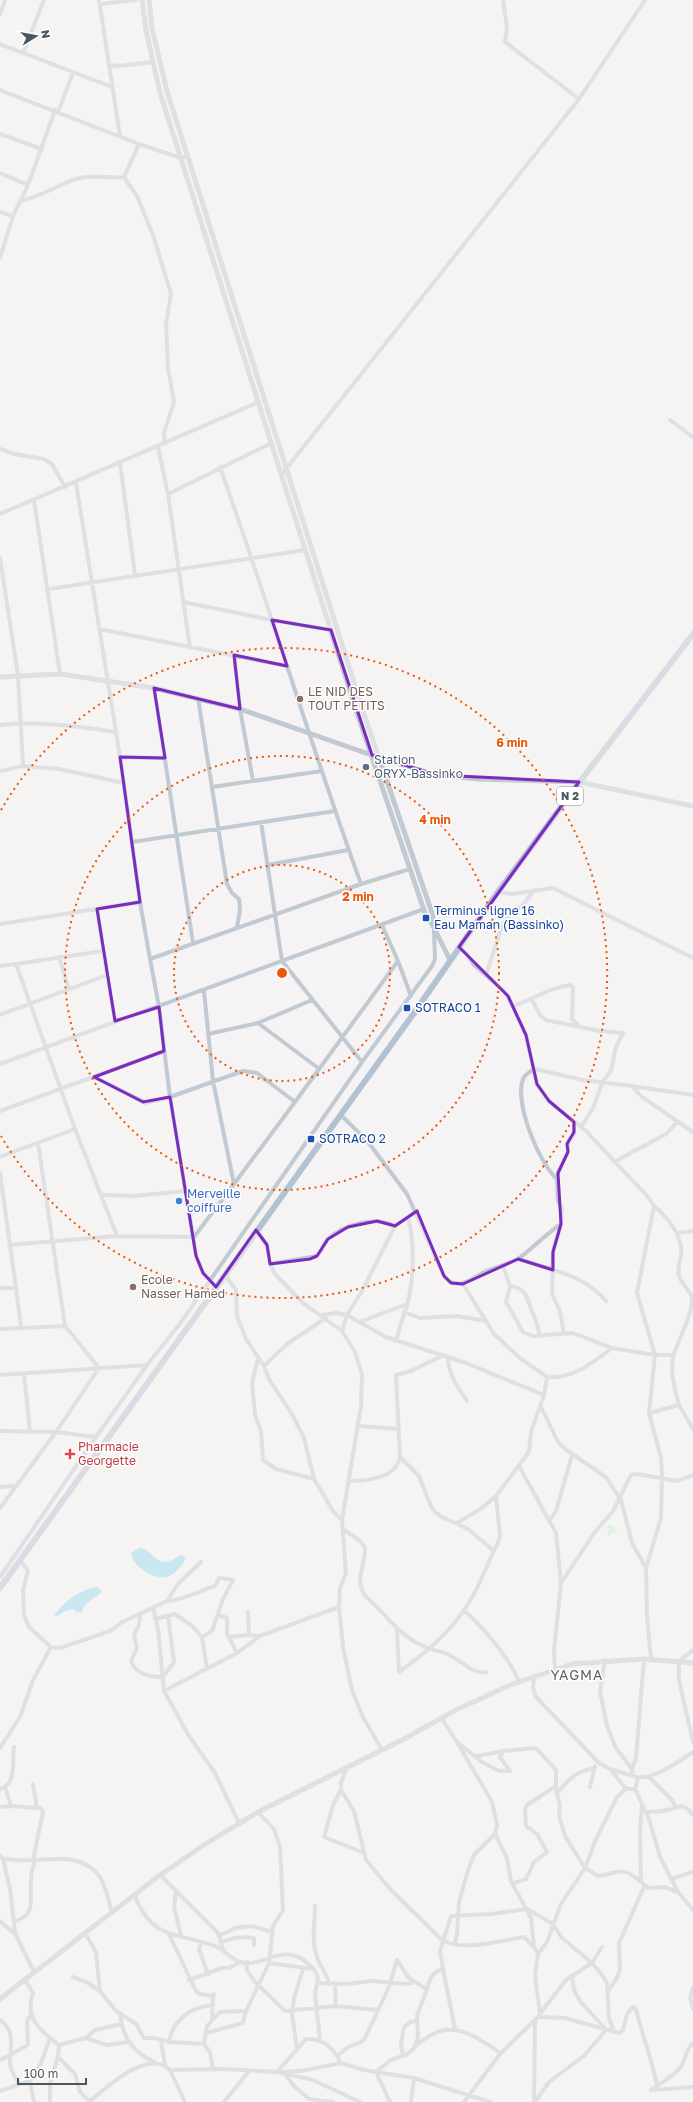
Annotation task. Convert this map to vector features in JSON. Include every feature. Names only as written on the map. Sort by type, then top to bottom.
[{"type":"main road","name":"N 2","points":[[0,1588],[498,892],[579,782],[693,634]]},
{"type":"street","points":[[0,14],[6,0]]},
{"type":"street","points":[[23,53],[44,0]]},
{"type":"street","points":[[120,136],[99,2],[136,0]]},
{"type":"street","points":[[142,0],[146,30],[153,62],[180,158],[305,550],[427,919],[432,925],[450,960]]},
{"type":"street","points":[[0,1577],[96,1437],[147,1365],[211,1281],[362,1062],[435,962],[432,925],[433,917],[362,706],[188,156],[159,60],[152,28],[149,0]]},
{"type":"street","points":[[503,0],[507,27],[505,42],[579,99]]},
{"type":"street","points":[[282,474],[579,99],[645,0]]},
{"type":"street","points":[[0,44],[112,87]]},
{"type":"street","points":[[109,65],[119,66],[153,62]]},
{"type":"street","points":[[0,258],[13,216],[28,185],[56,111],[74,73]]},
{"type":"street","points":[[0,90],[139,144],[180,158],[188,156]]},
{"type":"street","points":[[0,134],[42,149]]},
{"type":"street","points":[[124,177],[139,144]]},
{"type":"street","points":[[0,173],[28,185]]},
{"type":"street","points":[[20,202],[38,197],[70,181],[82,178],[124,177]]},
{"type":"street","points":[[124,177],[137,196],[153,235],[171,294],[166,324],[168,368],[174,402],[164,433],[165,444]]},
{"type":"street","points":[[0,212],[13,216]]},
{"type":"street","points":[[0,514],[65,488],[259,402]]},
{"type":"street","points":[[670,420],[693,437]]},
{"type":"street","points":[[168,494],[220,467],[272,443]]},
{"type":"street","points":[[158,447],[168,494],[190,648]]},
{"type":"street","points":[[0,449],[14,454],[44,459],[52,464],[65,488]]},
{"type":"street","points":[[120,463],[135,575]]},
{"type":"street","points":[[220,467],[252,557],[335,811],[361,884]]},
{"type":"street","points":[[76,483],[124,783],[140,902],[159,1007],[170,1097],[185,1191],[199,1266],[216,1287]]},
{"type":"street","points":[[34,500],[60,674]]},
{"type":"street","points":[[48,589],[305,550]]},
{"type":"street","points":[[0,558],[18,675],[23,766]]},
{"type":"street","points":[[183,602],[331,630]]},
{"type":"street","points":[[99,630],[287,666]]},
{"type":"street","points":[[234,655],[240,709],[253,781]]},
{"type":"street","points":[[0,677],[60,674],[154,688],[240,709],[380,758],[437,775],[486,779],[579,782],[693,806]]},
{"type":"street","points":[[154,688],[193,943]]},
{"type":"street","points":[[198,698],[227,884],[229,889],[239,899],[240,910],[237,927]]},
{"type":"street","points":[[0,725],[20,723],[83,727],[116,732]]},
{"type":"street","points":[[120,757],[165,758]]},
{"type":"street","points":[[0,771],[23,766],[59,769],[124,783]]},
{"type":"street","points":[[212,787],[322,771]]},
{"type":"street","points":[[132,842],[335,811]]},
{"type":"street","points":[[261,822],[282,961],[362,1062]]},
{"type":"street","points":[[268,864],[348,850]]},
{"type":"street","points":[[150,959],[361,884],[410,869]]},
{"type":"street","points":[[498,892],[512,894],[553,888],[693,958]]},
{"type":"street","points":[[486,975],[502,926],[509,916],[523,905],[534,890]]},
{"type":"street","points":[[0,924],[140,902]]},
{"type":"street","points":[[97,909],[115,1021]]},
{"type":"street","points":[[0,1064],[115,1021],[204,991],[424,909]]},
{"type":"street","points":[[382,925],[411,996]]},
{"type":"street","points":[[460,947],[467,954],[474,965],[503,990],[513,1006],[526,1035],[537,1084],[549,1101],[600,1144],[614,1162],[663,1214],[677,1233],[681,1252],[678,1273],[681,1282],[692,1295],[693,1300],[691,1311],[674,1355],[674,1384],[679,1405],[693,1429]]},
{"type":"street","points":[[0,966],[103,951]]},
{"type":"street","points":[[59,957],[69,989]]},
{"type":"street","points":[[194,1237],[398,961]]},
{"type":"street","points":[[16,964],[47,1046],[75,1129],[116,1236]]},
{"type":"street","points":[[0,1015],[107,975]]},
{"type":"street","points":[[513,1006],[532,1000],[556,988],[572,985],[572,1019],[578,1026]]},
{"type":"street","points":[[204,991],[213,1081],[234,1184]]},
{"type":"street","points":[[208,1034],[258,1023],[312,1000]]},
{"type":"street","points":[[532,1000],[544,1019],[600,1031],[623,1033],[616,1047],[611,1071],[603,1081],[593,1108],[581,1127]]},
{"type":"street","points":[[258,1023],[318,1068]]},
{"type":"street","points":[[0,1111],[61,1090],[164,1051]]},
{"type":"street","points":[[557,1179],[544,1164],[536,1150],[524,1106],[522,1081],[527,1074],[534,1069],[583,1080],[603,1081],[693,1095]]},
{"type":"street","points":[[94,1077],[143,1102],[170,1097],[243,1071],[253,1071],[295,1102]]},
{"type":"street","points":[[632,1086],[642,1097],[693,1132]]},
{"type":"street","points":[[340,1114],[368,1142],[393,1174],[417,1211],[444,1276],[451,1282],[463,1284],[490,1269],[503,1266],[518,1259],[561,1224]]},
{"type":"street","points":[[564,1334],[560,1311],[552,1297],[553,1252],[561,1224],[562,1209],[557,1193],[557,1179],[564,1158],[568,1152],[568,1142],[574,1134],[574,1122]]},
{"type":"street","points":[[614,1162],[666,1134],[677,1122]]},
{"type":"street","points":[[0,1157],[75,1129]]},
{"type":"street","points":[[38,1143],[65,1326],[99,1368]]},
{"type":"street","points":[[0,1173],[21,1327]]},
{"type":"street","points":[[101,1195],[134,1196],[185,1191]]},
{"type":"street","points":[[651,1659],[647,1616],[646,1568],[661,1518],[662,1478],[661,1458],[650,1413],[656,1355],[637,1293],[654,1206]]},
{"type":"street","points":[[342,1331],[347,1315],[362,1291],[395,1226],[417,1211]]},
{"type":"street","points":[[396,1341],[407,1304],[413,1250],[412,1230],[408,1217]]},
{"type":"street","points":[[270,1264],[317,1256],[328,1239],[357,1224],[377,1221],[387,1222],[395,1226]]},
{"type":"street","points":[[256,1230],[267,1245],[270,1264],[275,1274],[291,1292],[342,1331],[355,1352],[362,1375],[361,1406],[342,1520],[346,1573],[340,1588],[339,1607],[342,1647],[352,1690],[364,1718],[382,1750]]},
{"type":"street","points":[[677,1233],[693,1231]]},
{"type":"street","points":[[9,1245],[116,1236],[194,1237]]},
{"type":"street","points":[[518,1259],[579,1279],[596,1290],[606,1301]]},
{"type":"street","points":[[503,1266],[510,1286],[506,1302],[522,1332],[533,1336],[573,1333],[612,1348],[656,1355],[674,1355]]},
{"type":"street","points":[[225,1275],[236,1290],[237,1316],[246,1339],[264,1366],[269,1379],[293,1416],[304,1438],[314,1479],[333,1511],[342,1520]]},
{"type":"street","points":[[463,1284],[494,1334],[506,1347],[548,1377],[557,1378],[567,1376],[612,1348]]},
{"type":"street","points":[[510,1286],[519,1289],[528,1297],[538,1322],[539,1336]]},
{"type":"street","points":[[0,1288],[16,1288]]},
{"type":"street","points":[[360,1322],[407,1304]]},
{"type":"street","points":[[404,1312],[420,1318],[457,1316],[486,1321]]},
{"type":"street","points":[[264,1366],[287,1344],[324,1317],[336,1313],[347,1315],[381,1335],[396,1341],[446,1356],[544,1395]]},
{"type":"street","points":[[0,1329],[65,1326]]},
{"type":"street","points":[[446,1356],[451,1376],[467,1401]]},
{"type":"street","points":[[349,1481],[365,1481],[390,1472],[397,1467],[400,1457],[396,1375],[411,1371],[446,1356]]},
{"type":"street","points":[[258,1359],[252,1383],[255,1415],[260,1431],[263,1460],[276,1469],[314,1479]]},
{"type":"street","points":[[0,1375],[147,1365]]},
{"type":"street","points":[[0,1508],[56,1432],[99,1368]]},
{"type":"street","points":[[24,1374],[30,1431]]},
{"type":"street","points":[[457,1523],[482,1508],[496,1496],[529,1452],[531,1432],[541,1407],[548,1377]]},
{"type":"street","points":[[650,1413],[679,1405]]},
{"type":"street","points":[[541,1407],[558,1442],[572,1455],[602,1473],[621,1500],[632,1543],[646,1568]]},
{"type":"street","points":[[358,1426],[399,1429]]},
{"type":"street","points":[[0,1431],[56,1432],[96,1437]]},
{"type":"street","points":[[549,1521],[556,1511],[572,1455]]},
{"type":"street","points":[[400,1457],[419,1476],[430,1506],[435,1512],[442,1517],[468,1529],[494,1551]]},
{"type":"street","points":[[519,1466],[556,1533],[561,1583],[554,1651],[555,1669]]},
{"type":"street","points":[[561,1583],[595,1532],[610,1516],[621,1500],[633,1474],[677,1481],[693,1475]]},
{"type":"street","points":[[0,1487],[15,1486]]},
{"type":"street","points":[[397,1630],[399,1672],[439,1640],[470,1601],[500,1536],[496,1496]]},
{"type":"street","points":[[343,1529],[360,1541],[365,1548],[359,1582],[363,1594],[391,1621],[397,1630],[428,1648],[450,1655],[478,1672],[486,1672]]},
{"type":"street","points":[[20,1561],[28,1570],[23,1590],[25,1619],[31,1631],[51,1647],[65,1648],[110,1631],[122,1622],[167,1601],[181,1600],[200,1593],[206,1588],[215,1586],[219,1578],[233,1580],[227,1590],[212,1631],[202,1637]]},
{"type":"street","points":[[167,1601],[178,1584],[201,1562]]},
{"type":"street","points":[[164,1691],[237,1653],[260,1636],[339,1607]]},
{"type":"street","points":[[153,1608],[164,1691],[181,1724],[215,1773],[239,1823]]},
{"type":"street","points":[[464,1610],[483,1628],[514,1671],[519,1681]]},
{"type":"street","points":[[248,1612],[249,1635]]},
{"type":"street","points":[[140,1614],[139,1624],[135,1632],[136,1648],[131,1661],[133,1665],[152,1677],[163,1677]]},
{"type":"street","points":[[155,1619],[177,1614],[192,1625],[202,1637],[207,1669]]},
{"type":"street","points":[[218,1615],[227,1618],[228,1637],[237,1653]]},
{"type":"street","points":[[163,1677],[174,1662],[168,1616]]},
{"type":"street","points":[[228,1637],[249,1635],[260,1636]]},
{"type":"street","points":[[0,1748],[20,1717],[33,1680],[51,1647]]},
{"type":"street","points":[[679,1661],[693,1650]]},
{"type":"street","points":[[633,1776],[632,1769],[636,1758],[644,1659]]},
{"type":"street","points":[[0,1999],[112,1912],[136,1896],[160,1876],[206,1843],[258,1812],[519,1681],[572,1664],[605,1660],[651,1659],[693,1663]]},
{"type":"street","points":[[605,1660],[600,1692],[607,1726],[616,1748],[632,1769]]},
{"type":"street","points":[[679,1661],[679,1680],[693,1740]]},
{"type":"street","points":[[534,1676],[533,1688],[536,1697],[598,1763],[610,1769],[638,1778],[649,1777],[693,1752]]},
{"type":"street","points":[[442,1719],[492,1802],[498,1825],[495,1834],[474,1856],[468,1870],[459,1902],[457,1939],[454,1943]]},
{"type":"street","points":[[457,1742],[477,1756],[482,1762],[499,1771],[510,1771],[500,1757],[503,1751]]},
{"type":"street","points":[[11,1806],[2,1788],[10,1781],[14,1747]]},
{"type":"street","points":[[477,1756],[503,1751],[536,1748],[554,1766],[557,1774],[556,1794],[560,1805],[560,1822],[565,1836],[585,1868],[598,1876],[609,1872],[628,1872],[641,1882],[644,1887]]},
{"type":"street","points":[[590,1787],[595,1768],[598,1763]]},
{"type":"street","points":[[347,1767],[341,1782],[341,1790],[333,1805],[324,1837],[364,1853]]},
{"type":"street","points":[[556,1794],[572,1776],[585,1770],[595,1768]]},
{"type":"street","points":[[610,1769],[626,1789]]},
{"type":"street","points":[[649,1777],[672,1800],[675,1806]]},
{"type":"street","points":[[638,1778],[636,1789],[646,1812],[660,1857],[678,1892],[693,1910]]},
{"type":"street","points":[[33,1784],[37,1808]]},
{"type":"street","points":[[512,1884],[526,1879],[534,1862],[547,1852],[537,1834],[530,1831],[526,1826],[525,1810],[527,1805],[556,1786]]},
{"type":"street","points":[[534,2102],[537,2017],[534,1975],[538,1954],[547,1942],[562,1904],[585,1868],[596,1839],[617,1797],[626,1789],[636,1789]]},
{"type":"street","points":[[341,1790],[354,1811],[364,1853],[371,1868],[390,1889],[445,1942],[493,1943],[524,1937],[534,1947],[538,1954]]},
{"type":"street","points":[[641,1882],[640,1831],[642,1805]]},
{"type":"street","points":[[0,1807],[11,1806],[41,1808],[43,1812],[31,1879],[32,1895],[30,1909],[24,1918],[14,1922]]},
{"type":"street","points":[[646,1812],[662,1811],[675,1806],[687,1808],[693,1815]]},
{"type":"street","points":[[206,2033],[243,2023],[246,2011],[269,1963],[272,1932],[275,1922],[282,1910],[280,1847],[274,1829],[258,1812]]},
{"type":"street","points":[[495,1834],[507,1858],[512,1884],[527,1909],[532,1923],[534,1947]]},
{"type":"street","points":[[34,1972],[15,1933],[10,1889],[2,1857],[34,1860],[65,1858],[83,1864],[94,1871],[104,1884],[112,1912]]},
{"type":"street","points":[[671,1880],[693,1872]]},
{"type":"street","points":[[160,1876],[212,1926],[219,1936],[223,1949]]},
{"type":"street","points":[[644,1887],[671,1888],[678,1892]]},
{"type":"street","points":[[608,1991],[616,1980],[620,1969],[619,1943],[644,1887]]},
{"type":"street","points":[[176,1891],[174,1907],[181,1936]]},
{"type":"street","points":[[136,1896],[147,1919],[156,1928],[169,1934],[181,1936],[223,1949],[240,1962]]},
{"type":"street","points":[[315,1906],[313,1932],[316,1957],[328,1977],[329,1984]]},
{"type":"street","points":[[455,2029],[440,1951],[445,1942],[451,1916],[491,1914],[527,1909],[553,1924],[566,1942],[592,1963],[602,1975],[608,1991],[609,2018],[614,2032]]},
{"type":"street","points":[[0,1921],[15,1933]]},
{"type":"street","points":[[219,1936],[235,1928],[252,1926],[272,1932]]},
{"type":"street","points":[[85,1933],[96,1952],[100,1991]]},
{"type":"street","points":[[169,1934],[190,1980],[199,1994],[214,1995],[212,2019]]},
{"type":"street","points":[[221,1942],[233,1937],[242,1937],[255,1939],[254,1944]]},
{"type":"street","points":[[202,1942],[199,1949],[208,1974]]},
{"type":"street","points":[[464,2102],[500,2054],[537,2017],[562,1984],[572,1975],[592,1963],[602,1947]]},
{"type":"street","points":[[190,1980],[222,1968],[229,1968],[240,1962],[259,1961],[270,1956],[295,1955],[317,1974],[318,1983],[315,1994],[320,2040]]},
{"type":"street","points":[[337,2056],[348,2047],[361,2042],[365,2038],[391,1982],[397,1960],[408,1976],[427,1989]]},
{"type":"street","points":[[247,1962],[247,1970],[258,1987],[282,2009],[293,2010],[336,2006],[378,2010]]},
{"type":"street","points":[[269,1963],[303,1969],[313,1969]]},
{"type":"street","points":[[297,2048],[293,2010],[296,1989],[303,1969]]},
{"type":"street","points":[[376,2072],[391,2060],[411,2052],[415,2046],[418,2038],[416,2016],[434,1974],[438,1970],[443,1969]]},
{"type":"street","points":[[572,1975],[574,1990],[580,2001],[606,2030]]},
{"type":"street","points":[[72,1977],[88,1983],[100,1991],[120,2013],[136,2024],[142,2036],[155,2038],[161,2041],[204,2044]]},
{"type":"street","points":[[0,2060],[28,2045],[27,2022],[30,2016],[30,2001],[33,1993],[25,1980]]},
{"type":"street","points":[[318,1983],[335,1984],[371,1981],[406,1984],[415,1982]]},
{"type":"street","points":[[335,1984],[336,2006]]},
{"type":"street","points":[[693,1988],[690,1998],[693,2009]]},
{"type":"street","points":[[169,2042],[172,2032],[187,2012],[197,2008],[213,2005]]},
{"type":"street","points":[[537,2017],[565,2018],[614,2032],[623,2030],[627,2014],[631,2008],[634,2008],[652,2062],[657,2086]]},
{"type":"street","points":[[213,2069],[210,2052],[204,2044],[207,2026],[220,2011],[246,2011]]},
{"type":"street","points":[[120,2013],[122,2024],[130,2042],[137,2052],[155,2062],[165,2065],[170,2070],[185,2102]]},
{"type":"street","points":[[30,2016],[36,2025],[59,2044],[86,2038],[107,2045],[130,2042]]},
{"type":"street","points":[[0,2020],[5,2024],[9,2033],[12,2044],[11,2067],[19,2083]]},
{"type":"street","points":[[403,2056],[401,2044],[404,2027],[410,2022],[417,2021]]},
{"type":"street","points":[[86,2038],[94,2030],[122,2024]]},
{"type":"street","points":[[415,2046],[441,2030],[455,2029],[484,2042],[500,2054]]},
{"type":"street","points":[[534,2102],[549,2082],[585,2056],[606,2030]]},
{"type":"street","points":[[34,2102],[30,2081],[41,2063],[50,2038]]},
{"type":"street","points":[[278,2072],[306,2039],[320,2040],[327,2044],[341,2063]]},
{"type":"street","points":[[161,2041],[165,2065]]},
{"type":"street","points":[[693,2043],[687,2050],[683,2063],[678,2070],[651,2090],[693,2087]]},
{"type":"street","points":[[50,2102],[50,2084],[58,2057],[59,2044]]},
{"type":"street","points":[[58,2057],[75,2074],[80,2092],[89,2102],[131,2070],[155,2062]]},
{"type":"street","points":[[170,2070],[213,2069],[278,2072],[301,2071],[341,2063],[376,2072],[414,2078],[469,2094],[490,2102]]},
{"type":"street","points":[[224,2102],[249,2071]]},
{"type":"street","points":[[278,2072],[313,2080],[360,2102]]},
{"type":"street","points":[[376,2072],[390,2102]]},
{"type":"street","points":[[285,2074],[294,2086],[309,2101],[333,2102]]},
{"type":"street","points":[[412,2102],[414,2078]]},
{"type":"street","points":[[0,2091],[19,2083],[30,2081]]},
{"type":"highlighted area","points":[[272,620],[331,630],[372,755],[437,775],[579,782],[459,947],[508,996],[526,1035],[537,1084],[549,1101],[574,1122],[574,1132],[567,1144],[568,1152],[558,1173],[561,1224],[553,1252],[553,1270],[518,1259],[463,1284],[451,1283],[444,1276],[417,1211],[395,1226],[377,1221],[348,1227],[328,1239],[317,1256],[310,1259],[270,1264],[267,1245],[256,1230],[216,1287],[203,1273],[196,1256],[170,1097],[143,1102],[94,1077],[164,1051],[159,1007],[115,1021],[97,909],[140,902],[120,757],[165,758],[154,688],[240,709],[234,655],[287,666]]},
{"type":"green space","points":[[606,1526],[614,1526],[615,1529],[618,1530],[614,1534],[613,1532],[609,1537],[607,1536],[609,1530]]},
{"type":"water","points":[[140,1548],[144,1549],[162,1562],[169,1561],[181,1555],[186,1558],[182,1565],[173,1574],[162,1577],[157,1576],[150,1574],[137,1565],[131,1553]]},
{"type":"water","points":[[97,1587],[102,1591],[85,1605],[82,1612],[77,1612],[73,1609],[63,1612],[58,1616],[54,1615],[63,1605],[78,1593]]},
{"type":"place","name":"LE NID DES TOUT PETITS","points":[[300,699]]},
{"type":"place","name":"Station ORYX-Bassinko","points":[[366,767]]},
{"type":"place","name":"Terminus ligne 16 Eau Maman (Bassinko)","points":[[426,918]]},
{"type":"place","name":"SOTRACO 1","points":[[407,1008]]},
{"type":"place","name":"SOTRACO 2","points":[[311,1139]]},
{"type":"place","name":"Merveille coiffure","points":[[179,1201]]},
{"type":"place","name":"Ecole Nasser Hamed","points":[[133,1287]]},
{"type":"place","name":"Pharmacie Georgette","points":[[70,1454]]},
{"type":"district","name":"YAGMA","points":[[577,1675]]}]
